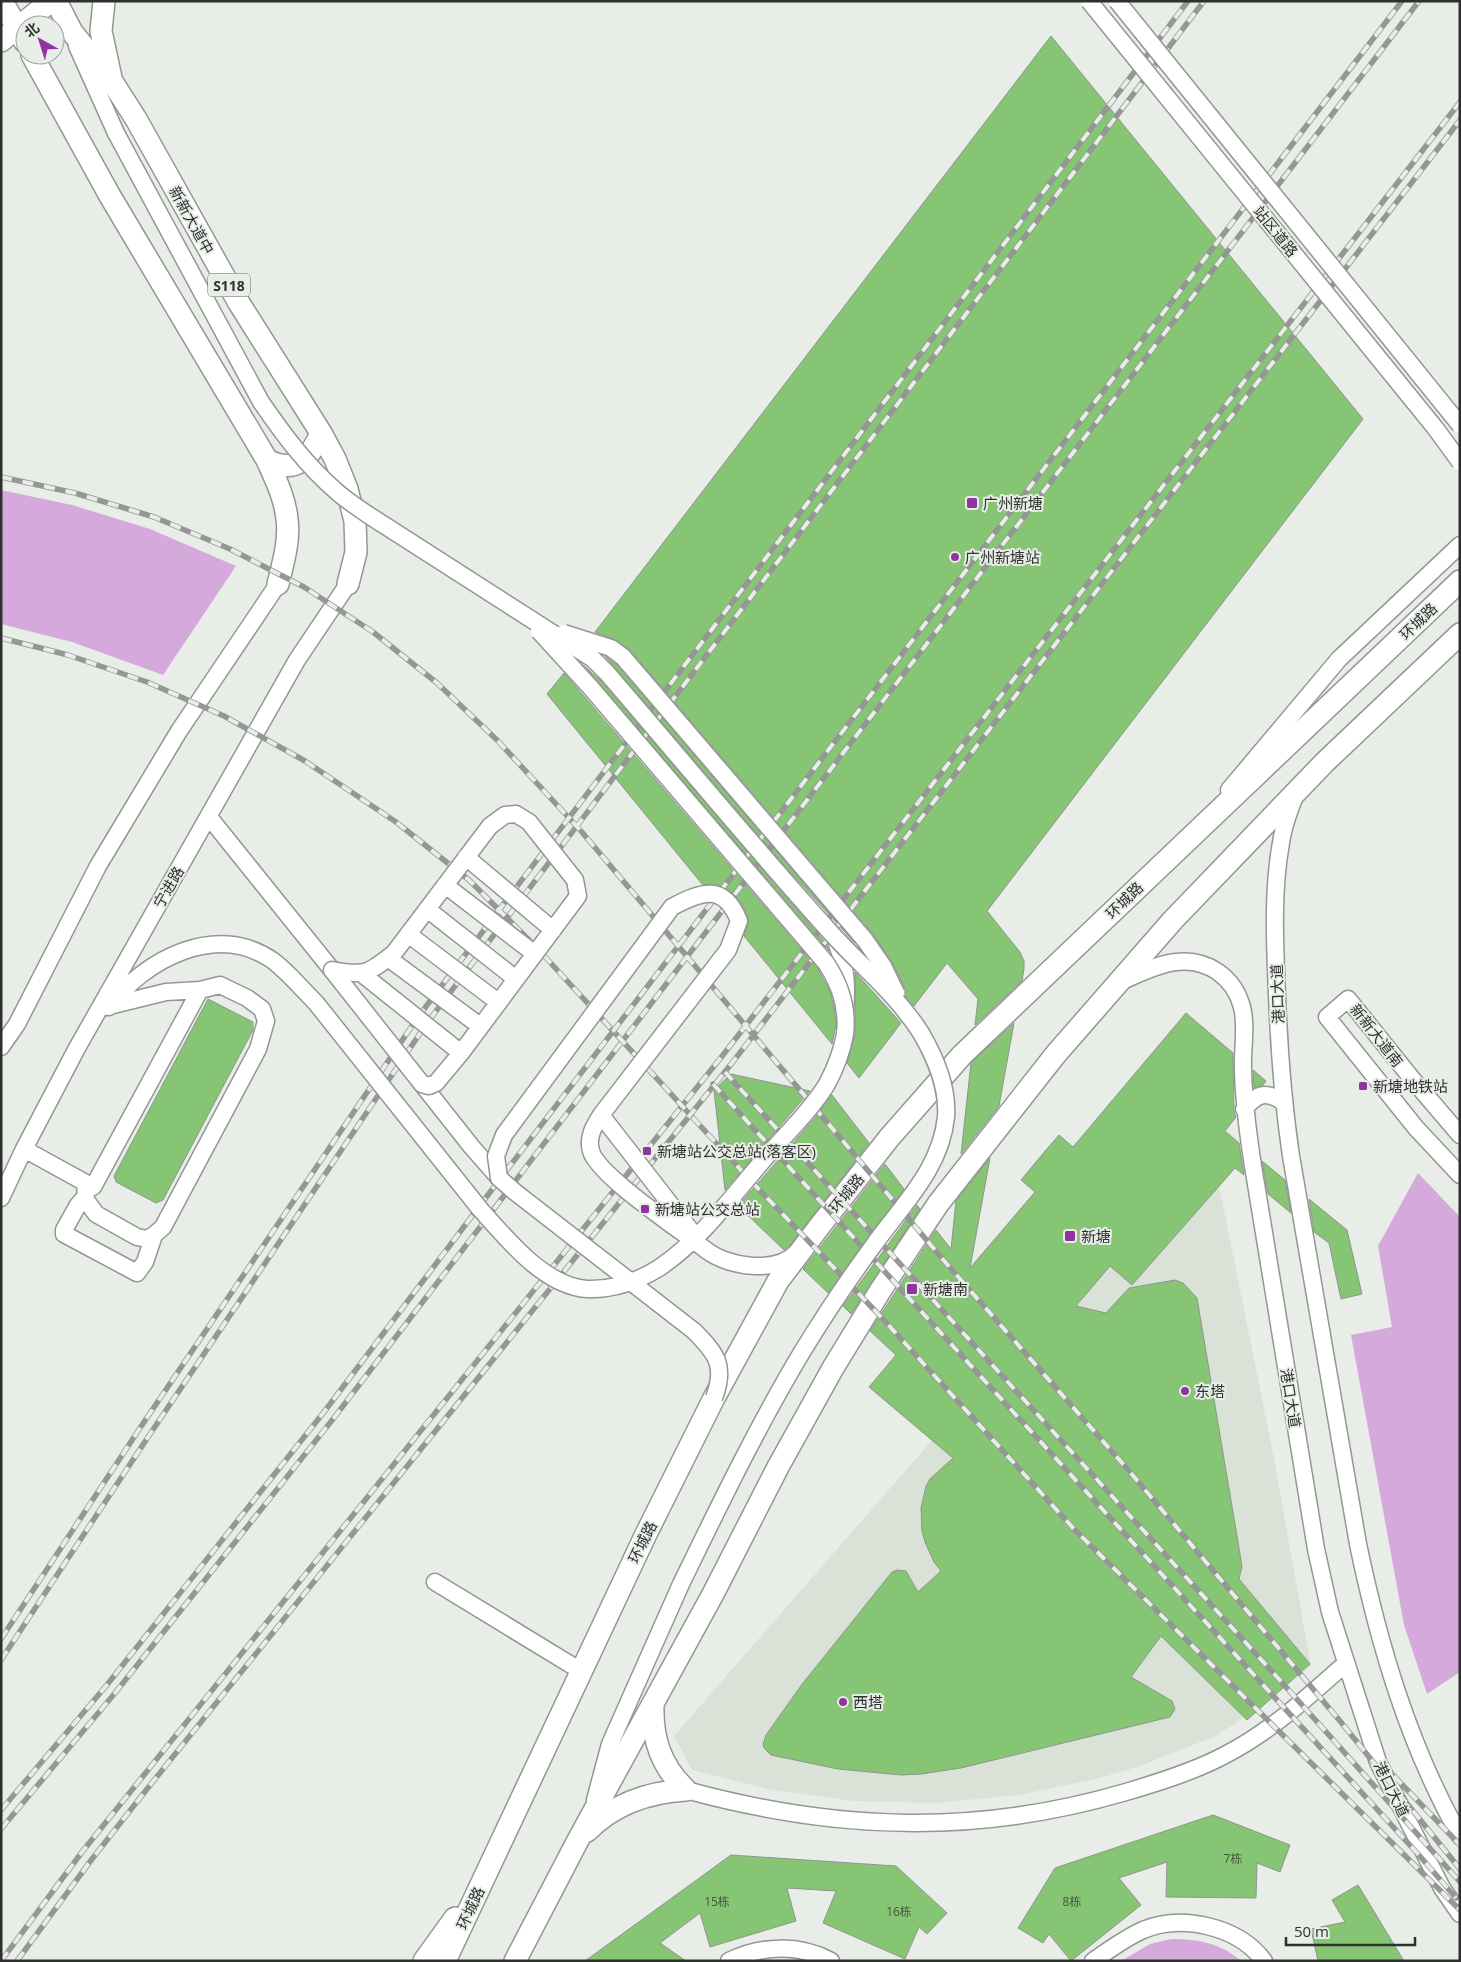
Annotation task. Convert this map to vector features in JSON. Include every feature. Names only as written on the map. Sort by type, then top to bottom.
[{"type":"main road","points":[[2,1],[15,37]]},
{"type":"main road","points":[[37,15],[51,1]]},
{"type":"main road","name":"新新大道中","points":[[56,1],[72,32],[113,83],[136,119],[256,333],[322,433],[336,459],[347,489],[355,521],[356,552],[348,584]]},
{"type":"main road","points":[[104,1],[101,31],[113,83]]},
{"type":"main road","points":[[38,65],[110,196],[267,460],[278,484],[287,519],[286,552],[278,584]]},
{"type":"main road","points":[[267,460],[276,465],[286,467],[296,465],[314,449],[322,433]]},
{"type":"main road","name":"环城路","points":[[445,1961],[646,1534],[714,1398],[778,1281],[889,1138],[962,1055],[1460,581]]},
{"type":"main road","points":[[515,1961],[577,1842],[653,1706],[778,1467],[833,1368],[880,1291],[938,1204],[1056,1054],[1180,913],[1298,790],[1460,634]]},
{"type":"main road","points":[[653,1706],[652,1723],[657,1746],[670,1772],[686,1790]]},
{"type":"main road","points":[[577,1842],[603,1818],[627,1804],[652,1794],[686,1790]]},
{"type":"main road","points":[[424,1961],[485,1875]]},
{"type":"street","name":"站区道路","points":[[1089,1],[1436,429],[1460,462]]},
{"type":"street","name":"站区道路","points":[[1117,1],[1460,425]]},
{"type":"street","points":[[72,32],[116,133],[243,370],[261,402],[286,438],[310,466],[335,490],[370,516],[593,659],[833,935],[901,1004]]},
{"type":"street","points":[[1188,839],[1339,659],[1460,545]]},
{"type":"street","points":[[1,1047],[17,1024],[98,866],[179,730],[278,584]]},
{"type":"street","name":"宁进路","points":[[1,1198],[24,1149],[77,1048],[297,660],[348,584]]},
{"type":"street","points":[[77,1048],[109,1006],[142,973],[173,954],[200,946],[226,944],[249,950],[272,960],[316,1003],[480,1209],[505,1237],[536,1266],[551,1276],[568,1284],[586,1289],[623,1284],[639,1278],[672,1258],[702,1231],[806,1112],[826,1084],[838,1061],[845,1034],[842,994],[836,978],[826,963],[566,659],[541,632],[510,605]]},
{"type":"street","points":[[544,626],[596,642],[611,648],[623,657],[865,940],[883,966],[901,1004],[932,1054],[942,1076],[946,1095],[946,1118],[934,1162],[924,1179],[843,1289],[802,1352],[734,1476],[681,1584],[610,1744],[591,1817]]},
{"type":"street","name":"港口大道","points":[[1298,790],[1286,820],[1281,842],[1277,881],[1275,944],[1283,1102],[1291,1156],[1369,1598],[1385,1656],[1416,1744],[1447,1814],[1460,1836]]},
{"type":"street","points":[[332,970],[356,974],[376,968],[394,954],[490,826],[505,815],[516,814],[529,822],[574,880],[578,896],[461,1053],[436,1083],[429,1086],[422,1084]]},
{"type":"street","points":[[209,817],[471,1146],[499,1178],[694,1331],[710,1347],[718,1364],[720,1381],[714,1398]]},
{"type":"street","points":[[466,857],[553,930]]},
{"type":"street","points":[[446,885],[534,954]]},
{"type":"street","points":[[499,1178],[496,1156],[504,1135],[672,907],[693,896],[709,893],[725,898],[735,910],[739,922],[728,950],[594,1125],[589,1138],[591,1151],[598,1165],[612,1179],[706,1250],[713,1255],[744,1266],[772,1265],[794,1256],[819,1226]]},
{"type":"street","points":[[427,909],[516,979]]},
{"type":"street","points":[[408,934],[498,1002]]},
{"type":"street","points":[[833,935],[843,958],[846,973],[847,989],[844,1014]]},
{"type":"street","points":[[388,958],[480,1026]]},
{"type":"street","name":"港口大道","points":[[1116,984],[1158,966],[1176,962],[1191,962],[1211,966],[1221,973],[1235,991],[1242,1007],[1244,1109],[1316,1548],[1330,1612],[1378,1762],[1442,1888],[1460,1914]]},
{"type":"street","points":[[361,973],[461,1053]]},
{"type":"street","points":[[85,1190],[86,1200],[96,1214],[136,1237],[147,1239],[154,1235],[163,1226],[258,1049],[266,1020],[262,1008],[229,988],[220,986],[200,990],[166,992],[109,1006]]},
{"type":"street","points":[[154,1235],[145,1262],[137,1273],[64,1234],[64,1230],[85,1190],[93,1187],[200,990]]},
{"type":"street","name":"新新大道南","points":[[1460,1135],[1348,999],[1327,1017],[1416,1128],[1460,1175]]},
{"type":"street","points":[[1244,1109],[1257,1096],[1270,1094],[1283,1102]]},
{"type":"street","points":[[601,1115],[706,1250]]},
{"type":"street","points":[[24,1149],[85,1190]]},
{"type":"street","points":[[435,1582],[581,1671]]},
{"type":"street","points":[[686,1790],[768,1810],[810,1817],[878,1823],[980,1821],[1064,1808],[1146,1786],[1226,1755],[1276,1721],[1346,1663]]},
{"type":"street","points":[[1093,1961],[1122,1941],[1145,1930],[1178,1924],[1194,1924],[1219,1929],[1241,1940],[1264,1961]]},
{"type":"street","points":[[729,1961],[758,1950],[779,1948],[800,1950],[820,1955],[831,1961]]},
{"type":"shaded area","points":[[1,490],[72,505],[150,529],[236,566],[163,675],[72,642],[1,624]]},
{"type":"shaded area","points":[[1207,1125],[1275,1464],[1311,1666],[1264,1704],[1216,1736],[1140,1766],[1100,1778],[1019,1795],[937,1803],[854,1801],[772,1790],[692,1770],[674,1736]]},
{"type":"shaded area","points":[[1418,1173],[1460,1217],[1460,1672],[1427,1694],[1404,1625],[1351,1335],[1392,1327],[1378,1246]]},
{"type":"shaded area","points":[[1171,1939],[1209,1943],[1225,1950],[1241,1961],[1121,1961],[1150,1944]]},
{"type":"building","name":"广州新塘站","points":[[1051,36],[1363,419],[987,911],[1020,952],[1024,961],[1024,969],[1022,981],[975,1025],[978,999],[947,963],[914,1006],[905,996],[905,989],[892,962],[873,934],[630,650],[614,639],[595,632]]},
{"type":"building","points":[[605,656],[616,664],[855,943],[782,863]]},
{"type":"building","points":[[583,665],[600,680],[825,942],[829,951]]},
{"type":"building","points":[[564,673],[818,969],[830,991],[834,1007],[836,1024],[832,1044],[744,936],[749,920],[742,904],[734,894],[721,886],[702,884],[547,694]]},
{"type":"building","points":[[855,972],[901,1023],[859,1078],[847,1063],[855,1035]]},
{"type":"building","points":[[208,999],[253,1022],[253,1030],[163,1200],[156,1203],[116,1182],[114,1176]]},
{"type":"building","points":[[1186,1013],[1233,1053],[1234,1112],[1236,1117],[1225,1131],[1239,1143],[1244,1175],[1235,1168],[1132,1285],[1110,1266],[1076,1306],[1106,1313],[1129,1288],[1175,1280],[1183,1283],[1197,1298],[1242,1566],[1239,1579],[1310,1664],[1247,1720],[1161,1636],[1131,1677],[1172,1701],[1175,1709],[1170,1717],[961,1768],[921,1774],[901,1775],[838,1769],[771,1755],[764,1748],[763,1744],[766,1735],[803,1683],[892,1572],[897,1570],[906,1571],[918,1592],[941,1571],[934,1562],[925,1542],[922,1531],[921,1508],[926,1486],[930,1479],[953,1458],[869,1387],[896,1355],[870,1331],[936,1230],[951,1249],[956,1201],[990,1158],[970,1268],[1035,1192],[1021,1180],[1046,1150],[1059,1135],[1073,1147]]},
{"type":"building","points":[[1014,1023],[999,1106],[961,1154],[971,1063]]},
{"type":"building","points":[[1253,1070],[1266,1081],[1263,1085],[1254,1088]]},
{"type":"building","points":[[731,1074],[810,1091],[725,1190],[714,1090]]},
{"type":"building","points":[[832,1095],[869,1143],[790,1245],[784,1250],[738,1206],[814,1119]]},
{"type":"building","points":[[1262,1161],[1285,1180],[1291,1213],[1268,1194]]},
{"type":"building","points":[[885,1164],[904,1189],[828,1293],[803,1269]]},
{"type":"building","points":[[1309,1199],[1347,1230],[1362,1294],[1341,1299],[1329,1243],[1314,1232]]},
{"type":"building","points":[[917,1205],[920,1209],[851,1314],[843,1306]]},
{"type":"building","points":[[1213,1815],[1290,1845],[1280,1872],[1257,1863],[1256,1898],[1166,1897],[1167,1862],[1119,1878],[1141,1905],[1071,1961],[1049,1934],[1043,1943],[1018,1928],[1055,1868]]},
{"type":"building","points":[[731,1855],[896,1866],[947,1913],[927,1934],[919,1927],[905,1959],[823,1923],[836,1891],[787,1888],[796,1921],[710,1947],[700,1913],[660,1943],[686,1961],[585,1961]]},
{"type":"building","points":[[1358,1885],[1404,1961],[1318,1961],[1311,1929],[1345,1922],[1332,1900]]},
{"type":"railway","points":[[1,1639],[140,1428],[418,1017],[1188,1]]},
{"type":"railway","points":[[1,1660],[150,1434],[427,1023],[1204,1]]},
{"type":"railway","points":[[1,1810],[106,1686],[324,1412],[503,1175],[1402,1]]},
{"type":"railway","points":[[1,1829],[115,1693],[333,1419],[1419,1]]},
{"type":"railway","points":[[1,1961],[82,1852],[723,1055],[1460,102]]},
{"type":"railway","points":[[17,1961],[92,1859],[147,1789],[732,1063],[1460,120]]},
{"type":"railway","points":[[1,477],[75,493],[154,517],[230,549],[304,587],[373,632],[437,683],[497,740],[581,831],[946,1263],[1130,1472],[1340,1721],[1460,1869]]},
{"type":"railway","points":[[1,638],[68,655],[147,682],[224,716],[305,761],[396,822],[469,880],[536,947],[751,1181],[882,1318],[1074,1529],[1460,1910]]},
{"type":"railway","points":[[725,1072],[1278,1678],[1460,1882]]},
{"type":"railway","points":[[713,1084],[1418,1854],[1456,1898]]},
{"type":"railway","points":[[1394,1776],[1460,1845]]},
{"type":"place","name":"广州新塘","points":[[972,503]]},
{"type":"place","name":"广州新塘站","points":[[955,557]]},
{"type":"place","name":"新塘地铁站","points":[[1363,1086]]},
{"type":"place","name":"新塘站公交总站(落客区)","points":[[647,1151]]},
{"type":"place","name":"新塘站公交总站","points":[[645,1209]]},
{"type":"place","name":"新塘","points":[[1070,1236]]},
{"type":"place","name":"新塘南","points":[[912,1289]]},
{"type":"place","name":"东塔","points":[[1185,1391]]},
{"type":"place","name":"西塔","points":[[843,1702]]}]
